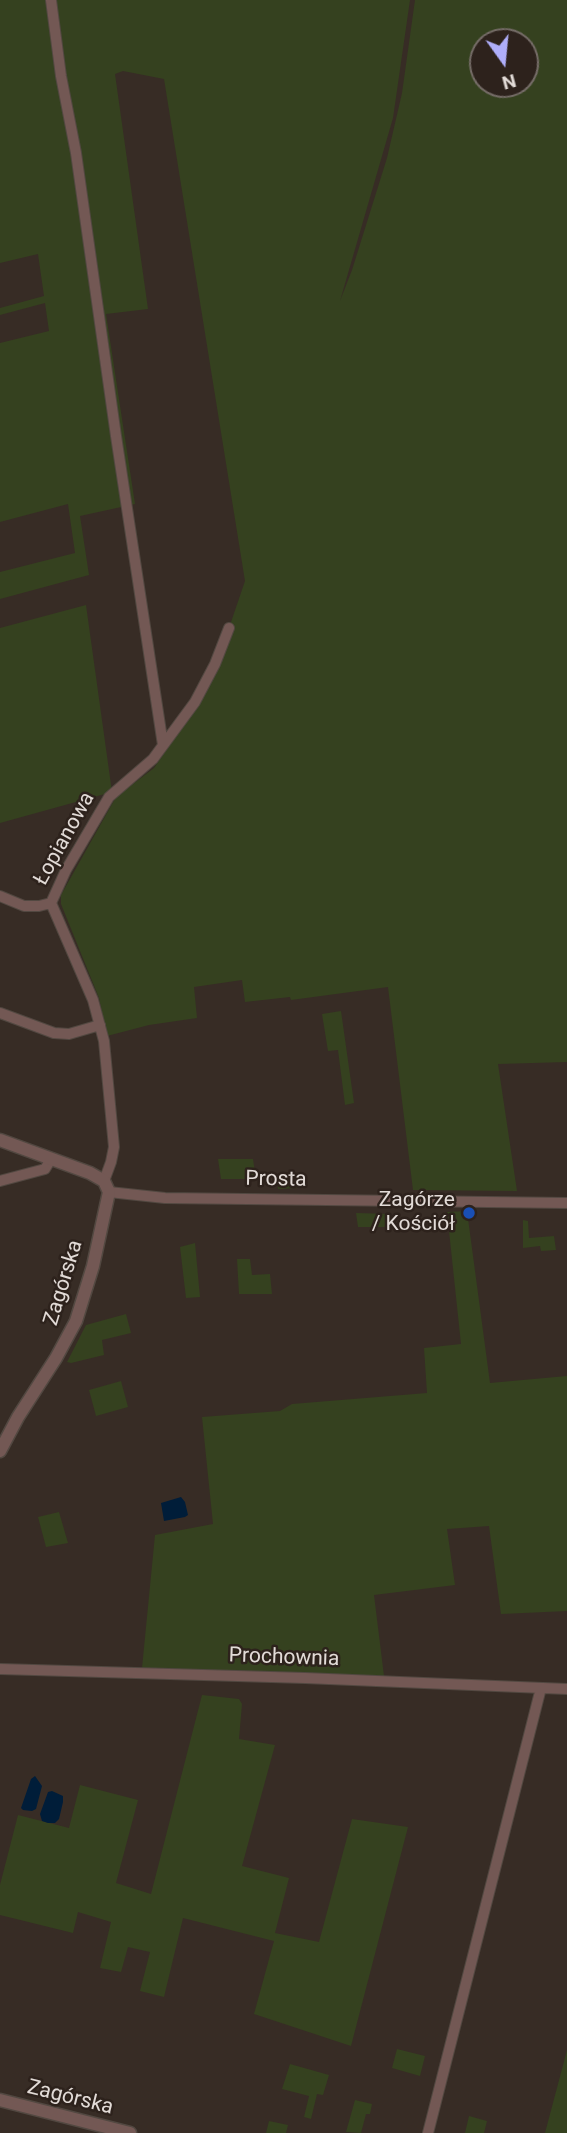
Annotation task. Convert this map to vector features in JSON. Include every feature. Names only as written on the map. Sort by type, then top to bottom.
[{"type":"street","points":[[51,0],[163,745]]},
{"type":"street","name":"Łopianowa","points":[[106,1187],[114,1147],[100,1025],[93,1000],[51,903],[66,870],[109,797],[138,774],[195,702],[215,664],[229,628]]},
{"type":"street","points":[[0,896],[24,906],[51,903]]},
{"type":"street","points":[[0,1013],[54,1033],[69,1034],[100,1025]]},
{"type":"street","name":"Prosta","points":[[0,1140],[82,1170],[106,1187],[165,1198],[567,1202]]},
{"type":"street","points":[[0,1181],[44,1169],[51,1159]]},
{"type":"street","name":"Zagórska","points":[[0,1451],[18,1417],[57,1358],[76,1321],[93,1266],[106,1187]]},
{"type":"street","name":"Prochownia","points":[[0,1669],[567,1689]]},
{"type":"street","points":[[428,2133],[541,1688]]},
{"type":"street","name":"Zagórska","points":[[0,2100],[130,2133]]},
{"type":"green space","points":[[0,0],[410,0],[393,118],[340,301],[387,158],[402,93],[415,0],[567,0],[567,1062],[498,1064],[517,1191],[413,1190],[388,987],[291,1000],[290,997],[245,1002],[242,980],[194,987],[197,1018],[149,1025],[107,1036],[99,998],[61,904],[61,895],[116,797],[154,768],[205,694],[232,634],[229,628],[245,581],[164,79],[123,71],[115,74],[148,309],[106,314],[135,504],[80,516],[89,575],[0,599],[0,572],[75,553],[68,504],[0,522],[0,343],[49,331],[45,303],[0,315],[0,308],[44,296],[38,254],[0,263]]},
{"type":"green space","points":[[86,605],[112,792],[0,823],[0,628]]},
{"type":"green space","points":[[341,1011],[354,1103],[345,1105],[338,1050],[328,1051],[322,1014]]},
{"type":"green space","points":[[218,1159],[253,1159],[256,1179],[221,1179]]},
{"type":"green space","points":[[294,1175],[297,1188],[278,1189],[277,1176]]},
{"type":"green space","points":[[467,1211],[490,1383],[567,1376],[567,1611],[501,1614],[489,1526],[447,1529],[455,1585],[374,1595],[384,1676],[142,1668],[155,1535],[213,1524],[202,1417],[280,1411],[292,1404],[427,1393],[424,1348],[461,1344],[447,1212]]},
{"type":"green space","points":[[356,1213],[389,1214],[390,1227],[358,1227]]},
{"type":"green space","points":[[523,1220],[528,1221],[529,1238],[554,1236],[556,1250],[541,1251],[540,1246],[523,1248]]},
{"type":"green space","points":[[195,1243],[200,1297],[186,1298],[180,1247]]},
{"type":"green space","points":[[237,1259],[250,1259],[252,1275],[270,1274],[272,1294],[239,1294]]},
{"type":"green space","points":[[126,1314],[131,1333],[102,1340],[104,1355],[67,1362],[86,1325]]},
{"type":"green space","points":[[121,1381],[128,1407],[96,1416],[89,1390]]},
{"type":"green space","points":[[59,1512],[68,1543],[46,1547],[38,1517]]},
{"type":"green space","points":[[202,1695],[239,1699],[242,1704],[239,1739],[275,1745],[242,1866],[289,1878],[275,1933],[319,1942],[352,1819],[408,1827],[351,2046],[254,2014],[274,1941],[183,1918],[164,1997],[140,1991],[150,1952],[128,1947],[121,1972],[100,1968],[111,1922],[78,1912],[73,1933],[0,1915],[0,1885],[18,1815],[69,1828],[80,1785],[138,1800],[116,1883],[151,1894]]},
{"type":"green space","points":[[397,2049],[425,2056],[420,2076],[392,2068]]},
{"type":"green space","points":[[567,2050],[567,2133],[545,2133]]},
{"type":"green space","points":[[290,2064],[329,2075],[323,2095],[317,2094],[311,2119],[304,2117],[309,2096],[282,2089]]},
{"type":"green space","points":[[355,2100],[372,2104],[361,2133],[346,2132]]},
{"type":"green space","points":[[469,2116],[487,2121],[484,2133],[465,2133]]},
{"type":"green space","points":[[269,2121],[288,2125],[286,2133],[266,2133]]},
{"type":"water","points":[[181,1497],[188,1515],[164,1521],[161,1503]]},
{"type":"water","points":[[35,1776],[42,1786],[36,1809],[23,1810],[21,1808],[31,1779]]},
{"type":"water","points":[[48,1792],[63,1796],[63,1802],[59,1819],[55,1823],[48,1823],[42,1821],[40,1814]]},
{"type":"place","name":"Zagórze / Kościół","points":[[469,1213]]}]
